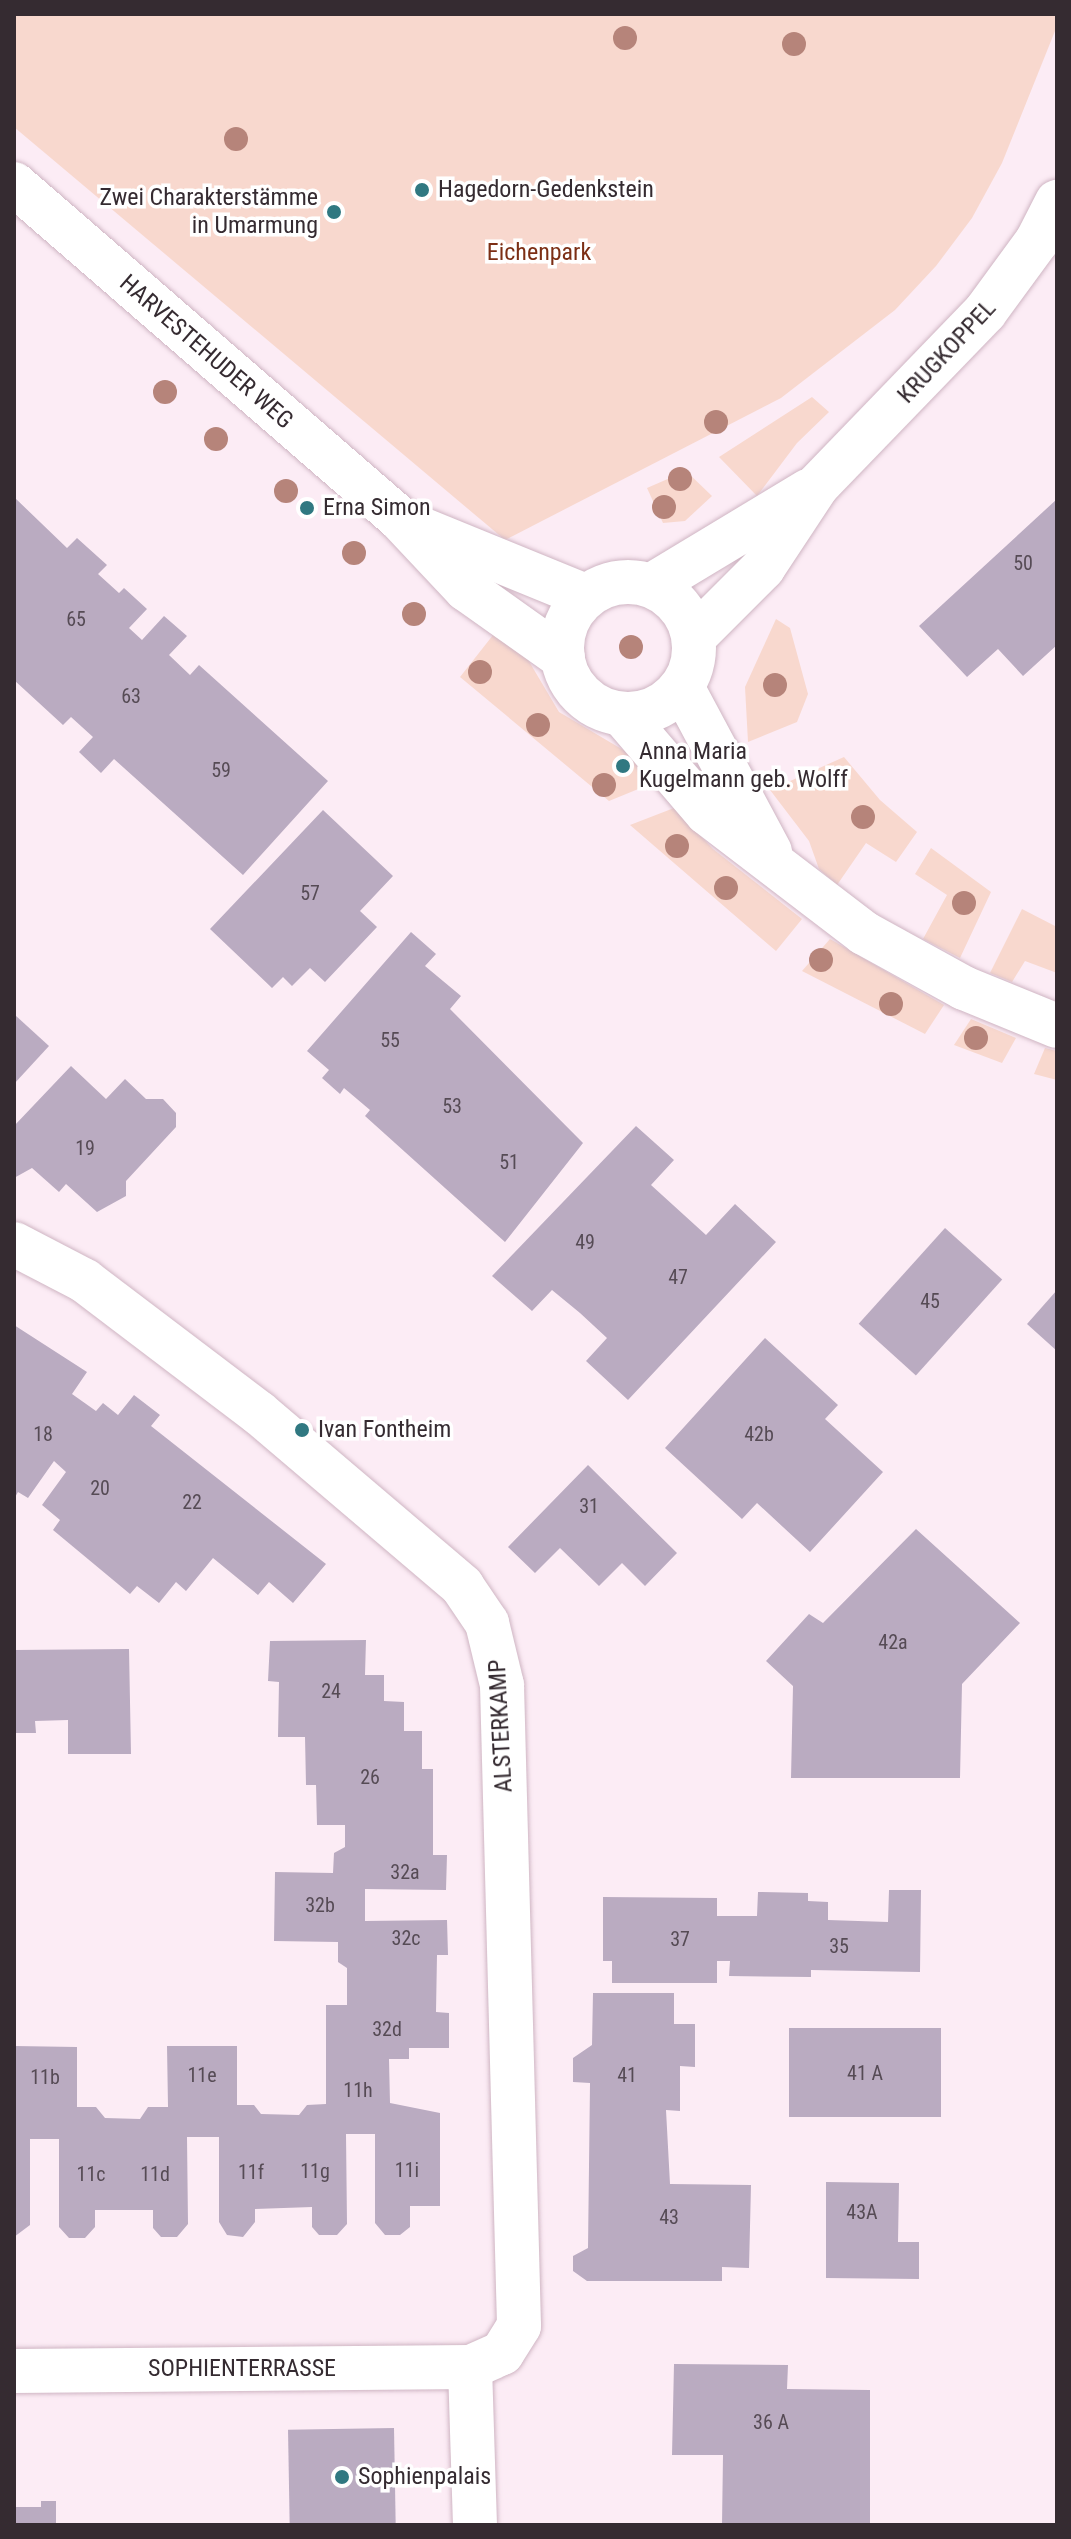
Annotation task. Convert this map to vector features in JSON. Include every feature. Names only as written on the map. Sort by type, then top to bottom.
[{"type":"street","name":"HARVESTEHUDER WEG","points":[[14,184],[399,518],[466,589],[563,658],[577,690],[589,701],[622,714],[707,813],[783,874],[919,966],[1057,1026]]},
{"type":"street","name":"KRUGKOPPEL","points":[[694,637],[763,568],[817,486],[985,312],[1037,241],[1057,202]]},
{"type":"street","name":"KRUGKOPPEL","points":[[652,585],[817,486]]},
{"type":"street","name":"HARVESTEHUDER WEG","points":[[399,518],[586,596]]},
{"type":"street","points":[[563,658],[566,624],[586,596],[618,582],[652,585],[680,606],[694,637],[695,654],[682,687],[656,708],[622,714]]},
{"type":"street","name":"HARVESTEHUDER WEG","points":[[682,687],[783,874]]},
{"type":"street","name":"ALSTERKAMP","points":[[14,1244],[85,1281],[259,1413],[462,1586],[487,1623],[502,1685],[519,2326],[502,2353],[470,2367]]},
{"type":"street","points":[[470,2367],[475,2525]]},
{"type":"street","name":"SOPHIENTERRASSE","points":[[14,2371],[470,2367]]},
{"type":"green space","name":"Eichenpark","points":[[14,14],[1057,14],[1057,26],[1002,163],[972,218],[936,266],[895,310],[781,398],[505,540],[14,127]]},
{"type":"green space","points":[[812,397],[829,412],[797,443],[757,496],[719,457]]},
{"type":"green space","points":[[686,471],[712,496],[685,521],[663,523],[647,488]]},
{"type":"green space","points":[[776,619],[790,628],[808,694],[797,722],[748,742],[745,687]]},
{"type":"green space","points":[[497,630],[527,658],[559,712],[630,754],[653,783],[609,801],[460,677]]},
{"type":"green space","points":[[844,757],[880,800],[917,832],[896,862],[866,843],[837,885],[819,869],[809,841],[760,777],[769,772],[779,786]]},
{"type":"green space","points":[[674,808],[713,849],[802,919],[776,951],[630,825]]},
{"type":"green space","points":[[931,848],[991,892],[960,958],[923,939],[947,895],[915,874]]},
{"type":"green space","points":[[1022,909],[1057,927],[1057,973],[1025,961],[1012,982],[990,973]]},
{"type":"green space","points":[[830,939],[944,1005],[925,1034],[802,971]]},
{"type":"green space","points":[[971,1019],[1016,1038],[1002,1063],[954,1045]]},
{"type":"green space","points":[[1045,1048],[1057,1051],[1057,1080],[1034,1074]]},
{"type":"building","points":[[14,497],[67,548],[77,538],[107,565],[98,574],[119,593],[124,588],[147,609],[129,628],[142,640],[164,616],[187,636],[169,655],[190,675],[199,665],[328,781],[243,875],[114,759],[101,773],[79,752],[93,737],[71,717],[63,725],[14,680]]},
{"type":"building","points":[[1057,499],[1057,645],[1023,676],[998,649],[967,677],[919,626]]},
{"type":"building","points":[[323,810],[393,876],[360,911],[377,927],[325,982],[310,968],[292,986],[283,977],[272,988],[210,929]]},
{"type":"building","points":[[411,932],[436,954],[425,966],[461,996],[450,1009],[583,1143],[505,1242],[365,1116],[370,1110],[344,1088],[340,1094],[322,1078],[329,1070],[307,1051]]},
{"type":"building","points":[[14,1017],[49,1046],[14,1084]]},
{"type":"building","points":[[71,1066],[106,1099],[125,1079],[146,1099],[163,1099],[176,1113],[176,1127],[126,1181],[126,1196],[97,1212],[66,1184],[59,1192],[32,1168],[14,1178],[14,1126]]},
{"type":"building","points":[[636,1126],[674,1160],[651,1185],[706,1235],[735,1204],[776,1242],[628,1400],[586,1361],[607,1338],[580,1313],[552,1290],[532,1311],[492,1276]]},
{"type":"building","points":[[945,1228],[1002,1280],[916,1375],[859,1324]]},
{"type":"building","points":[[1057,1290],[1057,1351],[1027,1324]]},
{"type":"building","points":[[14,1325],[87,1372],[72,1394],[96,1411],[103,1403],[118,1415],[134,1395],[160,1415],[151,1426],[326,1564],[293,1603],[269,1582],[258,1595],[213,1558],[186,1591],[176,1582],[159,1603],[137,1586],[130,1594],[53,1530],[60,1520],[42,1505],[66,1472],[54,1461],[28,1498],[18,1492],[14,1499]]},
{"type":"building","points":[[765,1338],[838,1405],[825,1419],[883,1472],[810,1552],[757,1503],[742,1519],[665,1448]]},
{"type":"building","points":[[588,1465],[677,1553],[645,1586],[622,1563],[599,1586],[560,1548],[535,1573],[508,1547]]},
{"type":"building","points":[[916,1529],[1020,1623],[962,1684],[960,1778],[791,1778],[793,1686],[766,1661],[809,1614],[823,1623]]},
{"type":"building","points":[[366,1640],[365,1675],[384,1675],[384,1701],[404,1702],[404,1731],[422,1731],[422,1769],[433,1769],[433,1855],[447,1855],[446,1890],[365,1889],[365,1921],[447,1920],[448,1955],[437,1955],[436,2012],[449,2013],[449,2048],[409,2048],[409,2059],[389,2059],[390,2103],[440,2113],[440,2206],[410,2206],[410,2227],[400,2235],[385,2235],[375,2223],[375,2134],[346,2134],[347,2224],[337,2235],[319,2235],[312,2227],[312,2207],[255,2209],[255,2222],[243,2237],[227,2235],[219,2222],[219,2137],[187,2137],[188,2224],[177,2237],[161,2237],[153,2228],[153,2210],[95,2210],[95,2227],[85,2238],[69,2238],[59,2227],[59,2139],[30,2139],[30,2225],[14,2237],[14,2046],[77,2047],[77,2107],[96,2107],[105,2118],[140,2119],[148,2107],[168,2107],[167,2046],[237,2046],[237,2105],[254,2105],[261,2114],[299,2115],[307,2105],[326,2104],[326,2005],[347,2005],[347,1968],[338,1962],[338,1942],[274,1941],[275,1872],[333,1873],[334,1853],[345,1847],[345,1825],[317,1825],[316,1785],[306,1785],[305,1737],[278,1737],[279,1682],[268,1681],[270,1641]]},
{"type":"building","points":[[129,1649],[131,1754],[68,1754],[68,1720],[35,1721],[36,1733],[14,1733],[14,1650]]},
{"type":"building","points":[[889,1890],[921,1890],[920,1972],[811,1970],[811,1977],[729,1976],[730,1961],[717,1961],[717,1983],[612,1983],[612,1961],[603,1961],[603,1897],[717,1898],[717,1916],[757,1916],[758,1892],[808,1893],[808,1901],[828,1902],[828,1920],[888,1922]]},
{"type":"building","points":[[593,1993],[674,1993],[674,2024],[695,2024],[695,2067],[680,2066],[680,2111],[666,2110],[670,2184],[751,2185],[749,2268],[722,2267],[722,2281],[587,2281],[573,2271],[573,2256],[588,2248],[590,2083],[573,2082],[573,2058],[592,2045]]},
{"type":"building","points":[[789,2028],[941,2028],[941,2117],[789,2117]]},
{"type":"building","points":[[826,2182],[899,2183],[898,2242],[919,2242],[919,2279],[826,2278]]},
{"type":"building","points":[[674,2364],[788,2365],[787,2389],[870,2390],[870,2525],[722,2525],[723,2455],[672,2455]]},
{"type":"building","name":"Sophienpalais","points":[[394,2428],[396,2525],[290,2525],[288,2430]]},
{"type":"building","points":[[41,2501],[56,2501],[56,2525],[14,2525],[14,2507],[41,2507]]},
{"type":"place","name":"Hagedorn-Gedenkstein","points":[[422,190]]},
{"type":"place","name":"Zwei Charakterstämme in Umarmung","points":[[334,212]]},
{"type":"place","name":"Erna Simon","points":[[307,508]]},
{"type":"place","name":"Anna Maria Kugelmann geb. Wolff","points":[[623,766]]},
{"type":"place","name":"Ivan Fontheim","points":[[302,1430]]},
{"type":"place","name":"Sophienpalais","points":[[342,2477]]}]
